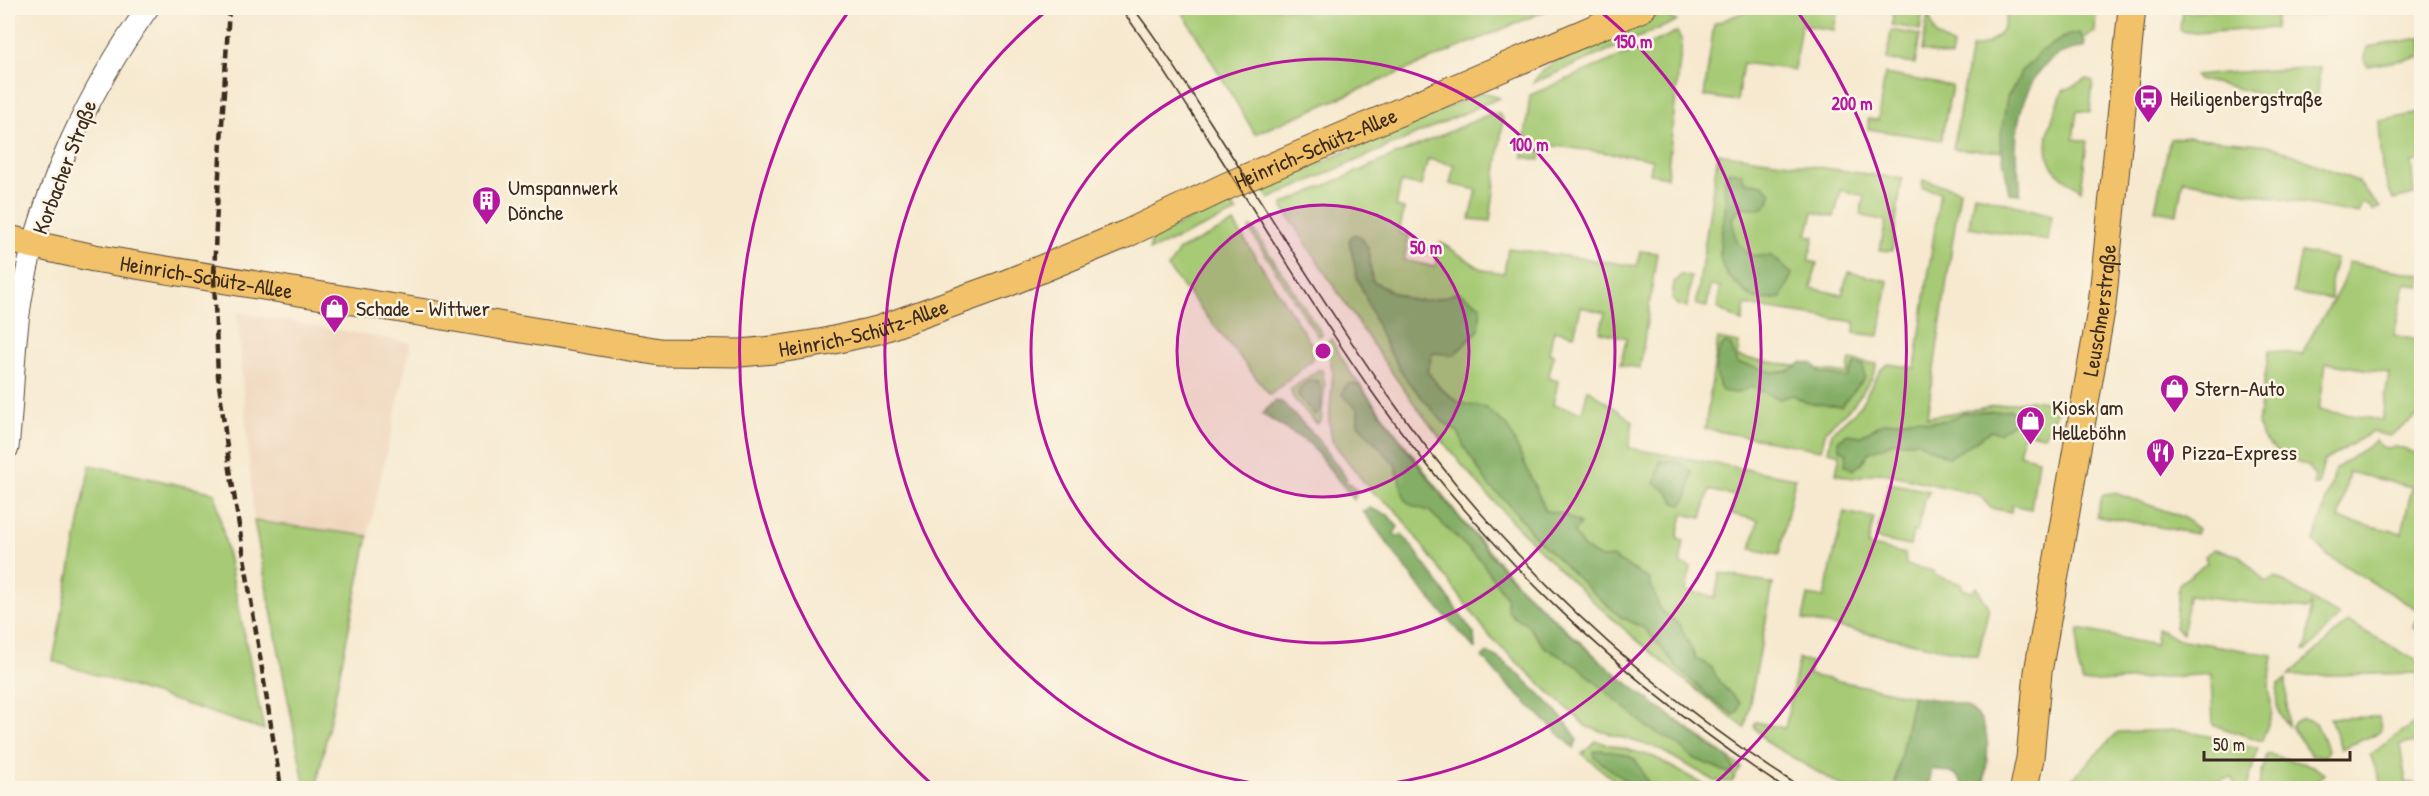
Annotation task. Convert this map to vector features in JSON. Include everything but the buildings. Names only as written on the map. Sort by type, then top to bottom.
[{"type":"main road","name":"Heinrich-Schütz-Allee","points":[[8,239],[94,258],[660,352],[740,352],[825,342],[878,330],[1005,284],[1642,8]]},
{"type":"main road","name":"Leuschnerstraße","points":[[2024,789],[2030,758],[2038,672],[2102,305],[2132,8]]},
{"type":"street","name":"Korbacher Straße","points":[[8,448],[18,320],[34,245],[69,145],[94,90],[148,8]]},
{"type":"shaded area","points":[[237,312],[411,343],[368,536],[254,521]]},
{"type":"green space","points":[[1180,8],[1552,8],[1255,134]]},
{"type":"green space","points":[[1754,8],[1838,8],[1834,30],[1801,25],[1794,70],[1743,63],[1737,101],[1704,96],[1714,24]]},
{"type":"green space","points":[[1894,8],[1923,12],[1920,30],[1892,25]]},
{"type":"green space","points":[[2007,8],[2096,8],[2095,32],[2047,57],[2022,92],[2008,152],[1953,149],[1971,48],[1986,44],[1998,36],[2005,24]]},
{"type":"green space","points":[[2182,8],[2187,8],[2188,13],[2238,8],[2279,8],[2277,14],[2282,8],[2363,8],[2312,15],[2276,16],[2275,28],[2195,33],[2180,31]]},
{"type":"green space","points":[[1928,13],[1936,35],[1953,46],[1951,57],[1922,51]]},
{"type":"green space","points":[[1660,14],[1677,21],[1533,83],[1555,62],[1590,42]]},
{"type":"green space","points":[[1891,30],[1920,35],[1915,64],[1887,60]]},
{"type":"green space","points":[[1677,32],[1682,41],[1667,177],[1650,174],[1652,159],[1542,144],[1540,160],[1523,157],[1530,95]]},
{"type":"green space","points":[[2079,33],[2085,41],[2084,48],[2066,51],[2052,59],[2030,86],[2019,119],[2017,137],[2016,158],[2020,194],[2009,193],[2000,141],[2007,97],[2021,71],[2034,60],[2038,52],[2061,38]]},
{"type":"green space","points":[[2421,38],[2421,57],[2367,66],[2364,59],[2368,47]]},
{"type":"green space","points":[[2320,67],[2318,95],[2311,106],[2197,79],[2195,75]]},
{"type":"green space","points":[[1885,74],[1952,86],[1941,140],[1868,129],[1868,119],[1878,120]]},
{"type":"green space","points":[[2087,79],[2093,81],[2090,112],[2077,111],[2073,139],[2087,141],[2081,190],[2054,169],[2049,160],[2047,140],[2063,91]]},
{"type":"green space","points":[[1479,93],[1487,93],[1499,98],[1269,199],[1263,188]]},
{"type":"green space","points":[[1492,113],[1499,114],[1503,120],[1490,221],[1470,219],[1477,190],[1450,184],[1454,165],[1428,159],[1421,186],[1401,182],[1396,207],[1404,209],[1399,233],[1409,235],[1404,260],[1435,267],[1440,242],[1483,270],[1504,273],[1508,248],[1637,266],[1640,251],[1657,253],[1640,368],[1620,365],[1627,338],[1600,332],[1605,313],[1581,307],[1574,335],[1554,330],[1549,353],[1554,355],[1548,378],[1558,381],[1553,405],[1582,412],[1588,389],[1633,421],[1629,448],[1795,478],[1779,555],[1751,549],[1758,520],[1731,514],[1735,496],[1709,490],[1702,518],[1683,514],[1677,539],[1684,541],[1680,564],[1691,567],[1686,591],[1715,597],[1720,573],[1773,584],[1745,728],[1664,663],[1586,595],[1478,484],[1402,387],[1283,208],[1283,204]]},
{"type":"green space","points":[[2421,113],[2421,160],[2411,162],[2414,195],[2393,200],[2382,168],[2379,121]]},
{"type":"green space","points":[[2188,137],[2269,145],[2357,181],[2380,208],[2372,211],[2370,206],[2362,203],[2358,214],[2183,180],[2177,214],[2155,210],[2170,139]]},
{"type":"green space","points":[[1718,153],[1902,179],[1892,251],[1880,250],[1886,221],[1860,215],[1864,196],[1841,190],[1834,217],[1813,212],[1807,235],[1814,237],[1808,261],[1817,263],[1811,288],[1842,295],[1848,272],[1888,281],[1879,336],[1854,333],[1855,322],[1745,305],[1742,322],[1717,308],[1720,287],[1710,286],[1707,307],[1696,305]]},
{"type":"green space","points":[[1729,171],[1741,173],[1744,181],[1763,185],[1771,192],[1769,203],[1761,209],[1742,207],[1732,218],[1736,241],[1749,255],[1772,256],[1792,274],[1782,297],[1765,300],[1750,296],[1727,275],[1723,268],[1720,244],[1725,211],[1724,186]]},
{"type":"green space","points":[[1923,180],[1960,190],[1927,417],[2031,400],[2061,404],[2044,436],[2024,432],[2019,454],[2038,459],[2031,509],[2012,505],[2011,512],[1991,508],[1979,495],[1880,472],[1852,478],[1836,474],[1840,454],[1828,451],[1832,432],[1858,409],[1881,369],[1889,364],[1915,368],[1940,192],[1922,188]]},
{"type":"green space","points":[[1974,194],[2052,215],[2048,241],[1969,227]]},
{"type":"green space","points":[[1230,201],[1237,212],[1149,251],[1152,237]]},
{"type":"green space","points":[[1234,223],[1313,347],[1312,360],[1270,395],[1168,268],[1179,250]]},
{"type":"green space","points":[[1252,227],[1322,334],[1318,337],[1249,229]]},
{"type":"green space","points":[[1354,234],[1361,237],[1369,250],[1372,280],[1383,287],[1414,300],[1446,297],[1459,292],[1481,306],[1479,330],[1454,355],[1433,353],[1427,371],[1440,388],[1460,403],[1486,408],[1508,427],[1546,511],[1564,514],[1580,524],[1574,533],[1583,547],[1601,558],[1612,557],[1649,579],[1660,610],[1679,624],[1696,658],[1711,667],[1720,683],[1740,703],[1734,715],[1710,698],[1680,670],[1644,628],[1621,617],[1590,590],[1536,538],[1507,502],[1489,486],[1463,445],[1459,433],[1442,421],[1406,379],[1384,342],[1357,277],[1349,240]]},
{"type":"green space","points":[[2301,252],[2336,259],[2331,277],[2331,299],[2293,293]]},
{"type":"green space","points":[[2348,262],[2421,275],[2421,287],[2405,283],[2394,335],[2421,341],[2421,413],[2390,436],[2372,432],[2324,461],[2318,486],[2314,485],[2315,476],[2308,467],[2276,451],[2261,436],[2258,423],[2269,350],[2302,355],[2336,296]],"holes":[[[2326,363],[2389,373],[2382,420],[2319,410]]]},
{"type":"green space","points":[[1681,275],[1691,277],[1687,307],[1677,305],[1672,299],[1674,282]]},
{"type":"green space","points":[[1331,339],[1350,372],[1461,519],[1524,591],[1624,682],[1741,767],[1732,782],[1715,781],[1657,748],[1587,727],[1491,638],[1394,508],[1370,490],[1332,441],[1329,421],[1333,372],[1326,343]]},
{"type":"green space","points":[[1718,339],[1739,343],[1737,357],[1847,374],[1850,360],[1877,364],[1872,378],[1854,404],[1826,430],[1821,450],[1705,429]]},
{"type":"green space","points":[[1725,343],[1731,345],[1737,363],[1771,372],[1786,371],[1802,362],[1813,364],[1820,373],[1847,378],[1855,364],[1863,365],[1865,378],[1841,406],[1807,403],[1793,395],[1780,399],[1752,387],[1736,393],[1722,391],[1718,380],[1716,360]]},
{"type":"green space","points":[[1318,370],[1322,370],[1325,385],[1321,421],[1317,424],[1293,398],[1291,389]]},
{"type":"green space","points":[[1309,380],[1318,381],[1321,388],[1321,410],[1315,415],[1298,395],[1300,388]]},
{"type":"green space","points":[[1350,383],[1360,386],[1419,466],[1502,569],[1573,637],[1624,680],[1729,759],[1734,769],[1731,774],[1693,758],[1677,744],[1648,728],[1578,667],[1543,646],[1525,622],[1515,618],[1508,611],[1506,597],[1481,561],[1429,511],[1413,506],[1405,500],[1395,464],[1358,424],[1358,409],[1342,395],[1344,388]]},
{"type":"green space","points":[[1275,401],[1282,402],[1318,439],[1347,479],[1344,482],[1349,483],[1357,491],[1354,500],[1310,444],[1262,414]]},
{"type":"green space","points":[[2011,410],[2016,414],[2014,422],[2000,433],[1991,431],[1949,458],[1918,442],[1894,442],[1868,453],[1862,463],[1853,470],[1845,465],[1847,453],[1839,449],[1838,440],[1848,434],[1861,436],[1883,423],[1918,418],[1927,422],[1948,420],[1963,413]]},
{"type":"green space","points":[[2376,441],[2382,448],[2397,447],[2421,455],[2421,612],[2327,555],[2314,542],[2335,469]],"holes":[[[2349,472],[2412,487],[2402,533],[2339,519]]]},
{"type":"green space","points":[[1660,461],[1678,461],[1692,471],[1688,496],[1682,505],[1675,503],[1668,492],[1655,483]]},
{"type":"green space","points":[[90,465],[215,493],[264,730],[53,661]]},
{"type":"green space","points":[[1889,483],[1930,491],[1924,500],[1917,532],[1913,531],[1910,546],[1876,539]]},
{"type":"green space","points":[[2115,493],[2183,517],[2198,529],[2196,534],[2096,517],[2103,494]]},
{"type":"green space","points":[[1369,508],[1388,515],[1398,527],[1394,533],[1396,536],[1402,535],[1412,546],[1474,634],[1475,649],[1423,591],[1363,511]]},
{"type":"green space","points":[[1844,512],[1874,518],[1868,545],[1905,554],[1906,565],[1934,571],[1934,575],[1962,584],[1962,589],[1973,591],[1976,587],[1989,607],[1978,656],[1803,620],[1808,595],[1824,598]]},
{"type":"green space","points":[[254,521],[368,536],[316,788],[305,788]]},
{"type":"green space","points":[[2214,549],[2240,556],[2265,582],[2276,577],[2339,616],[2307,651],[2304,651],[2308,641],[2311,602],[2308,609],[2188,596],[2183,634],[2175,628],[2179,584],[2207,563],[2205,556]]},
{"type":"green space","points":[[2421,612],[2421,632],[2413,628]]},
{"type":"green space","points":[[2348,622],[2421,663],[2421,703],[2418,708],[2417,673],[2288,676]]},
{"type":"green space","points":[[2079,629],[2155,645],[2158,629],[2177,639],[2273,655],[2269,686],[2272,713],[2262,741],[2213,725],[2211,674],[2083,683],[2077,661]]},
{"type":"green space","points":[[1488,653],[1523,678],[1551,706],[1577,740],[1574,748],[1506,684],[1482,657]]},
{"type":"green space","points":[[1799,659],[1811,662],[1809,675],[1913,696],[1894,788],[1845,788],[1766,742],[1754,726],[1755,722],[1785,728]]},
{"type":"green space","points":[[2286,680],[2288,726],[2281,716],[2277,702],[2278,684]]},
{"type":"green space","points":[[1913,696],[1962,705],[1976,714],[1986,733],[1987,756],[1983,788],[1966,787],[1955,774],[1932,769],[1928,788],[1894,788]]},
{"type":"green space","points":[[2379,717],[2381,730],[2378,733],[2341,749],[2330,718]]},
{"type":"green space","points":[[2303,718],[2316,723],[2328,750],[2325,756],[2312,756],[2291,727],[2294,722]]},
{"type":"green space","points":[[2421,718],[2421,741],[2400,745],[2406,783],[2421,783],[2421,788],[2391,788],[2382,785],[2370,755]]},
{"type":"green space","points":[[2182,730],[2258,748],[2247,788],[2235,788],[2233,778],[2174,788],[2068,788],[2069,782],[2118,732]]},
{"type":"green space","points":[[1596,741],[1654,757],[1710,788],[1624,788],[1582,754]]},
{"type":"green space","points":[[1601,750],[1629,756],[1637,763],[1650,787],[1653,788],[1636,788],[1595,758],[1594,751]]},
{"type":"green space","points":[[2267,754],[2313,766],[2324,774],[2311,788],[2258,788]]},
{"type":"tram line","points":[[1120,8],[1158,61],[1306,293],[1377,399],[1466,511],[1562,613],[1614,660],[1668,705],[1784,788]]},
{"type":"tram line","points":[[1133,8],[1172,63],[1362,358],[1428,449],[1474,506],[1574,611],[1628,659],[1683,705],[1802,788]]},
{"type":"railway","points":[[229,8],[214,278],[218,376],[229,463],[281,788]]},
{"type":"place","name":"Heiligenbergstraße","points":[[2149,124]]},
{"type":"place","name":"Umspannwerk Dönche","points":[[487,226]]},
{"type":"place","name":"Schade - Wittwer","points":[[335,334]]},
{"type":"place","name":"Stern-Auto","points":[[2174,414]]},
{"type":"place","name":"Kiosk am Helleböhn","points":[[2031,446]]},
{"type":"place","name":"Pizza-Express","points":[[2161,478]]}]
